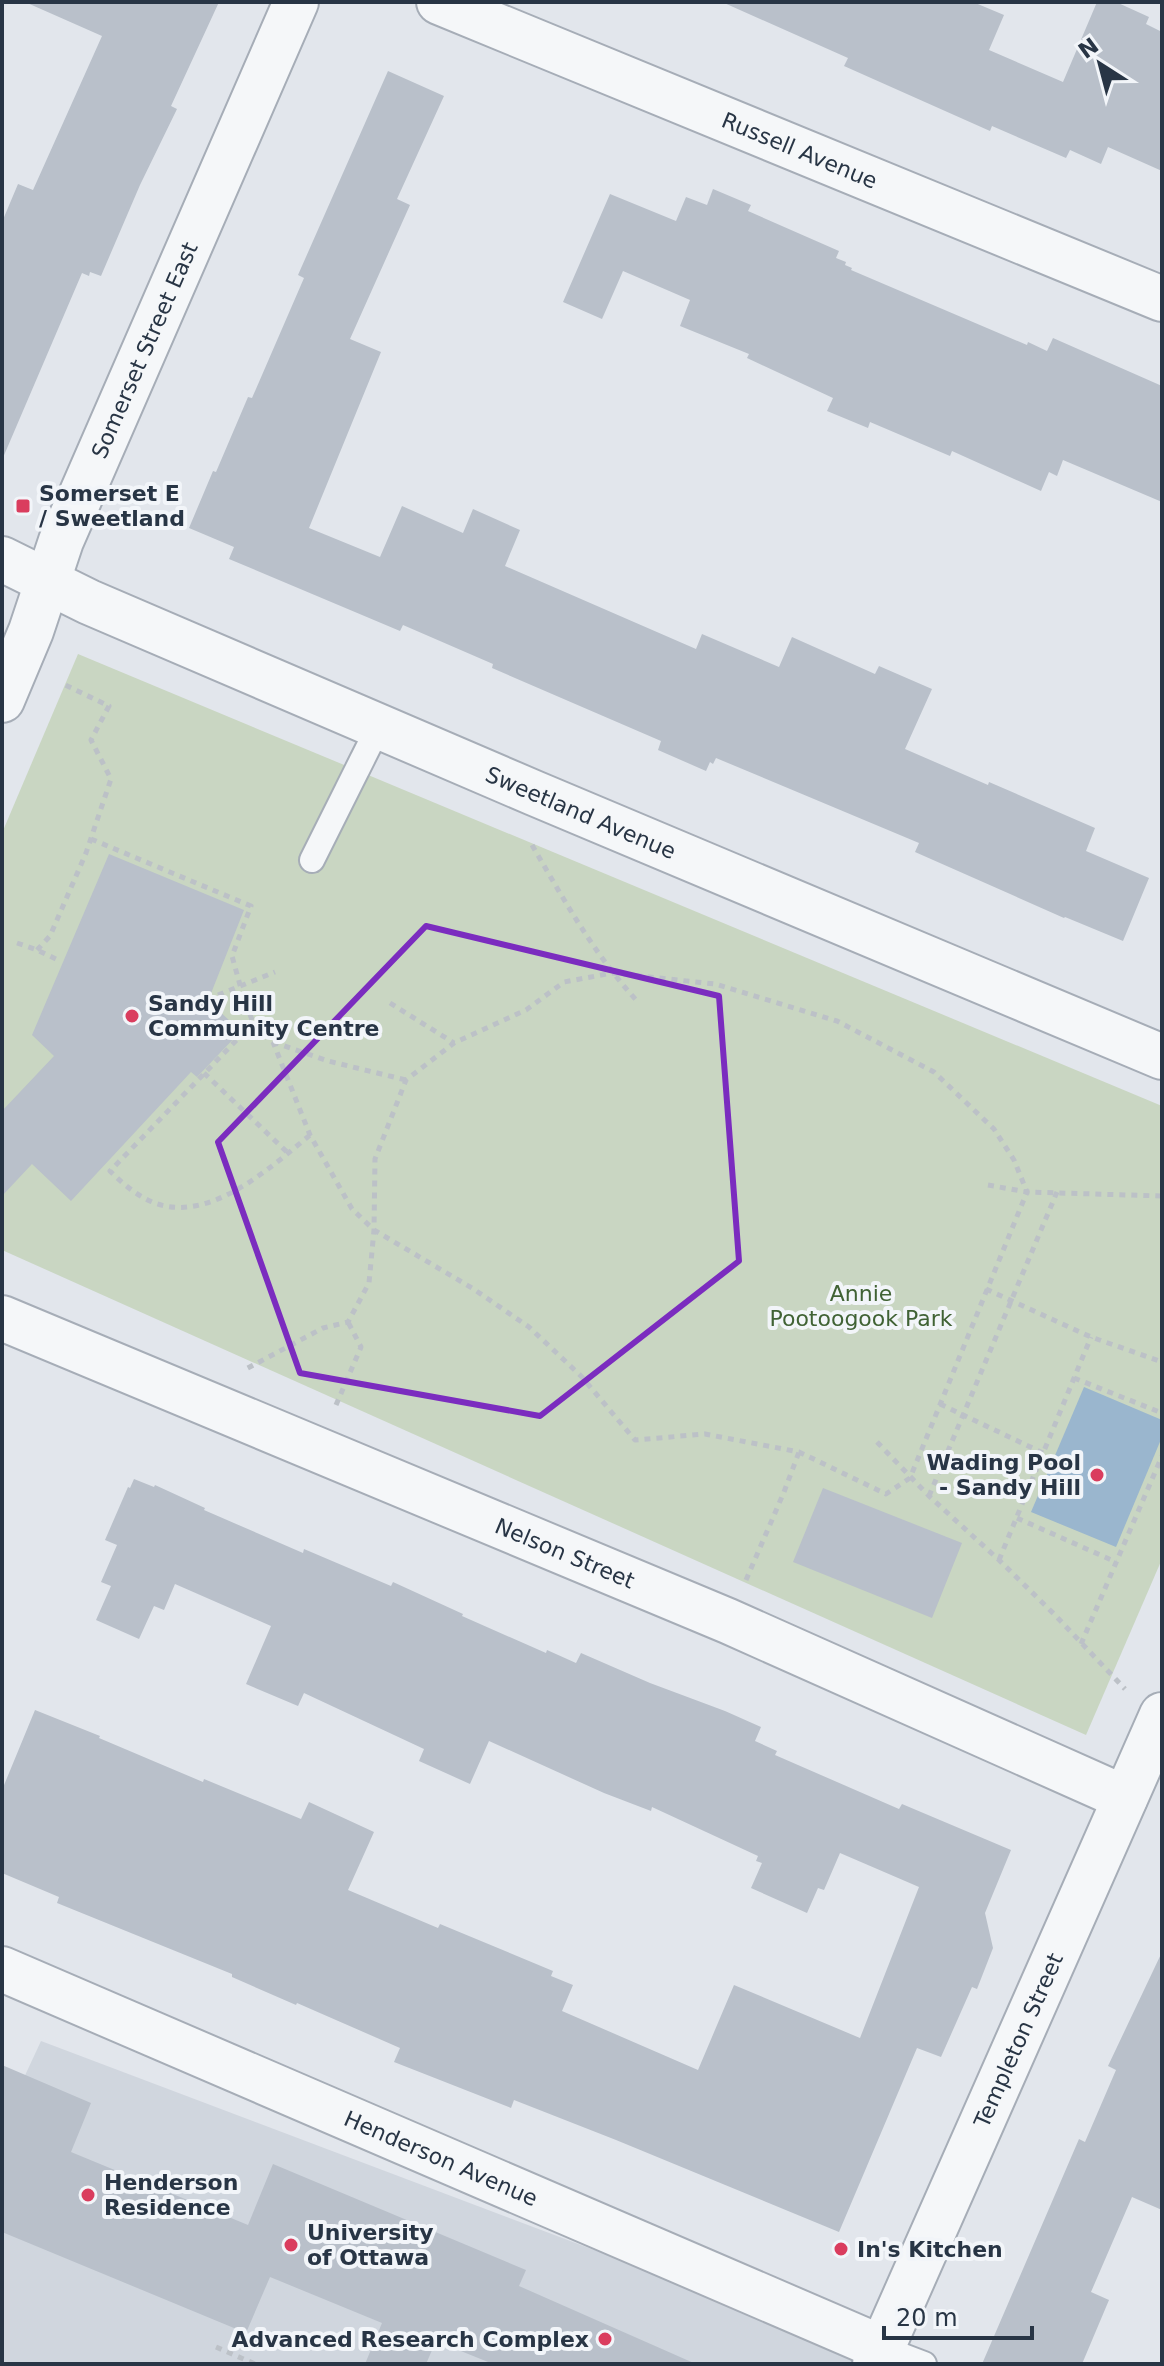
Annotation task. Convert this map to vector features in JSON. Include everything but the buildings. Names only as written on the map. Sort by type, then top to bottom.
[{"type":"street","name":"Somerset Street East","points":[[2,700],[31,631],[61,541],[296,2]]},
{"type":"street","name":"Russell Avenue","points":[[439,2],[1162,299]]},
{"type":"street","name":"Sweetland Avenue","points":[[2,559],[89,602],[1162,1057]]},
{"type":"street","name":"Nelson Street","points":[[2,1318],[728,1621],[1125,1798]]},
{"type":"street","name":"Templeton Street","points":[[878,2356],[1162,1715]]},
{"type":"street","name":"Henderson Avenue","points":[[2,1969],[878,2356]]},
{"type":"lane","points":[[312,860],[379,726]]},
{"type":"lane","points":[[878,2356],[924,2364]]},
{"type":"path","points":[[37,950],[50,936],[91,839],[111,779],[91,740],[109,706],[51,678]]},
{"type":"path","points":[[534,793],[523,829],[577,922],[612,973],[637,1001]]},
{"type":"path","points":[[91,839],[251,906],[232,956],[253,1023],[273,1042],[328,1061],[406,1080]]},
{"type":"path","points":[[17,943],[56,959]]},
{"type":"path","points":[[218,995],[275,972]]},
{"type":"path","points":[[217,1409],[244,1370],[323,1328],[348,1322],[369,1283],[374,1230],[375,1159],[406,1080],[454,1043],[526,1010],[564,982],[612,973],[715,984],[837,1021],[934,1072],[994,1129],[1014,1160],[1027,1192],[910,1478],[886,1494],[799,1452],[705,1434],[635,1440],[581,1376],[529,1327],[472,1288],[374,1230],[352,1209],[310,1135],[273,1042]]},
{"type":"path","points":[[390,1003],[454,1043]]},
{"type":"path","points":[[253,1023],[110,1171],[129,1188],[153,1202],[185,1207],[216,1200],[251,1182],[310,1135]]},
{"type":"path","points":[[204,1073],[288,1153]]},
{"type":"path","points":[[988,1185],[1027,1192],[1162,1196]]},
{"type":"path","points":[[929,1496],[1057,1192]]},
{"type":"path","points":[[986,1289],[1091,1337],[1162,1362]]},
{"type":"path","points":[[317,1450],[361,1347],[348,1322]]},
{"type":"path","points":[[999,1560],[1091,1337]]},
{"type":"path","points":[[1074,1378],[1162,1413]]},
{"type":"path","points":[[940,1404],[1043,1453]]},
{"type":"path","points":[[877,1442],[910,1478],[1054,1614],[1126,1691],[1121,1701]]},
{"type":"path","points":[[728,1621],[799,1452]]},
{"type":"path","points":[[1081,1644],[1162,1456]]},
{"type":"path","points":[[1017,1518],[1116,1562]]},
{"type":"path","points":[[216,2347],[255,2364]]},
{"type":"highlighted area","points":[[426,926],[719,996],[739,1261],[540,1416],[300,1373],[218,1142]]},
{"type":"shaded area","name":"University of Ottawa","points":[[41,2041],[896,2364],[2,2364],[2,2125]]},
{"type":"green space","name":"Annie Pootoogook Park","points":[[78,654],[1162,1106],[1162,1559],[1086,1735],[2,1250],[2,833]]},
{"type":"water","name":"Wading Pool - Sandy Hill","points":[[1084,1387],[1162,1420],[1162,1437],[1116,1547],[1031,1512]]},
{"type":"place","name":"Somerset E / Sweetland","points":[[23,506]]},
{"type":"place","name":"Sandy Hill Community Centre","points":[[132,1016]]},
{"type":"place","name":"Wading Pool - Sandy Hill","points":[[1097,1475]]},
{"type":"place","name":"Henderson Residence","points":[[88,2195]]},
{"type":"place","name":"University of Ottawa","points":[[291,2245]]},
{"type":"place","name":"In's Kitchen","points":[[841,2249]]},
{"type":"place","name":"Advanced Research Complex","points":[[605,2339]]}]
